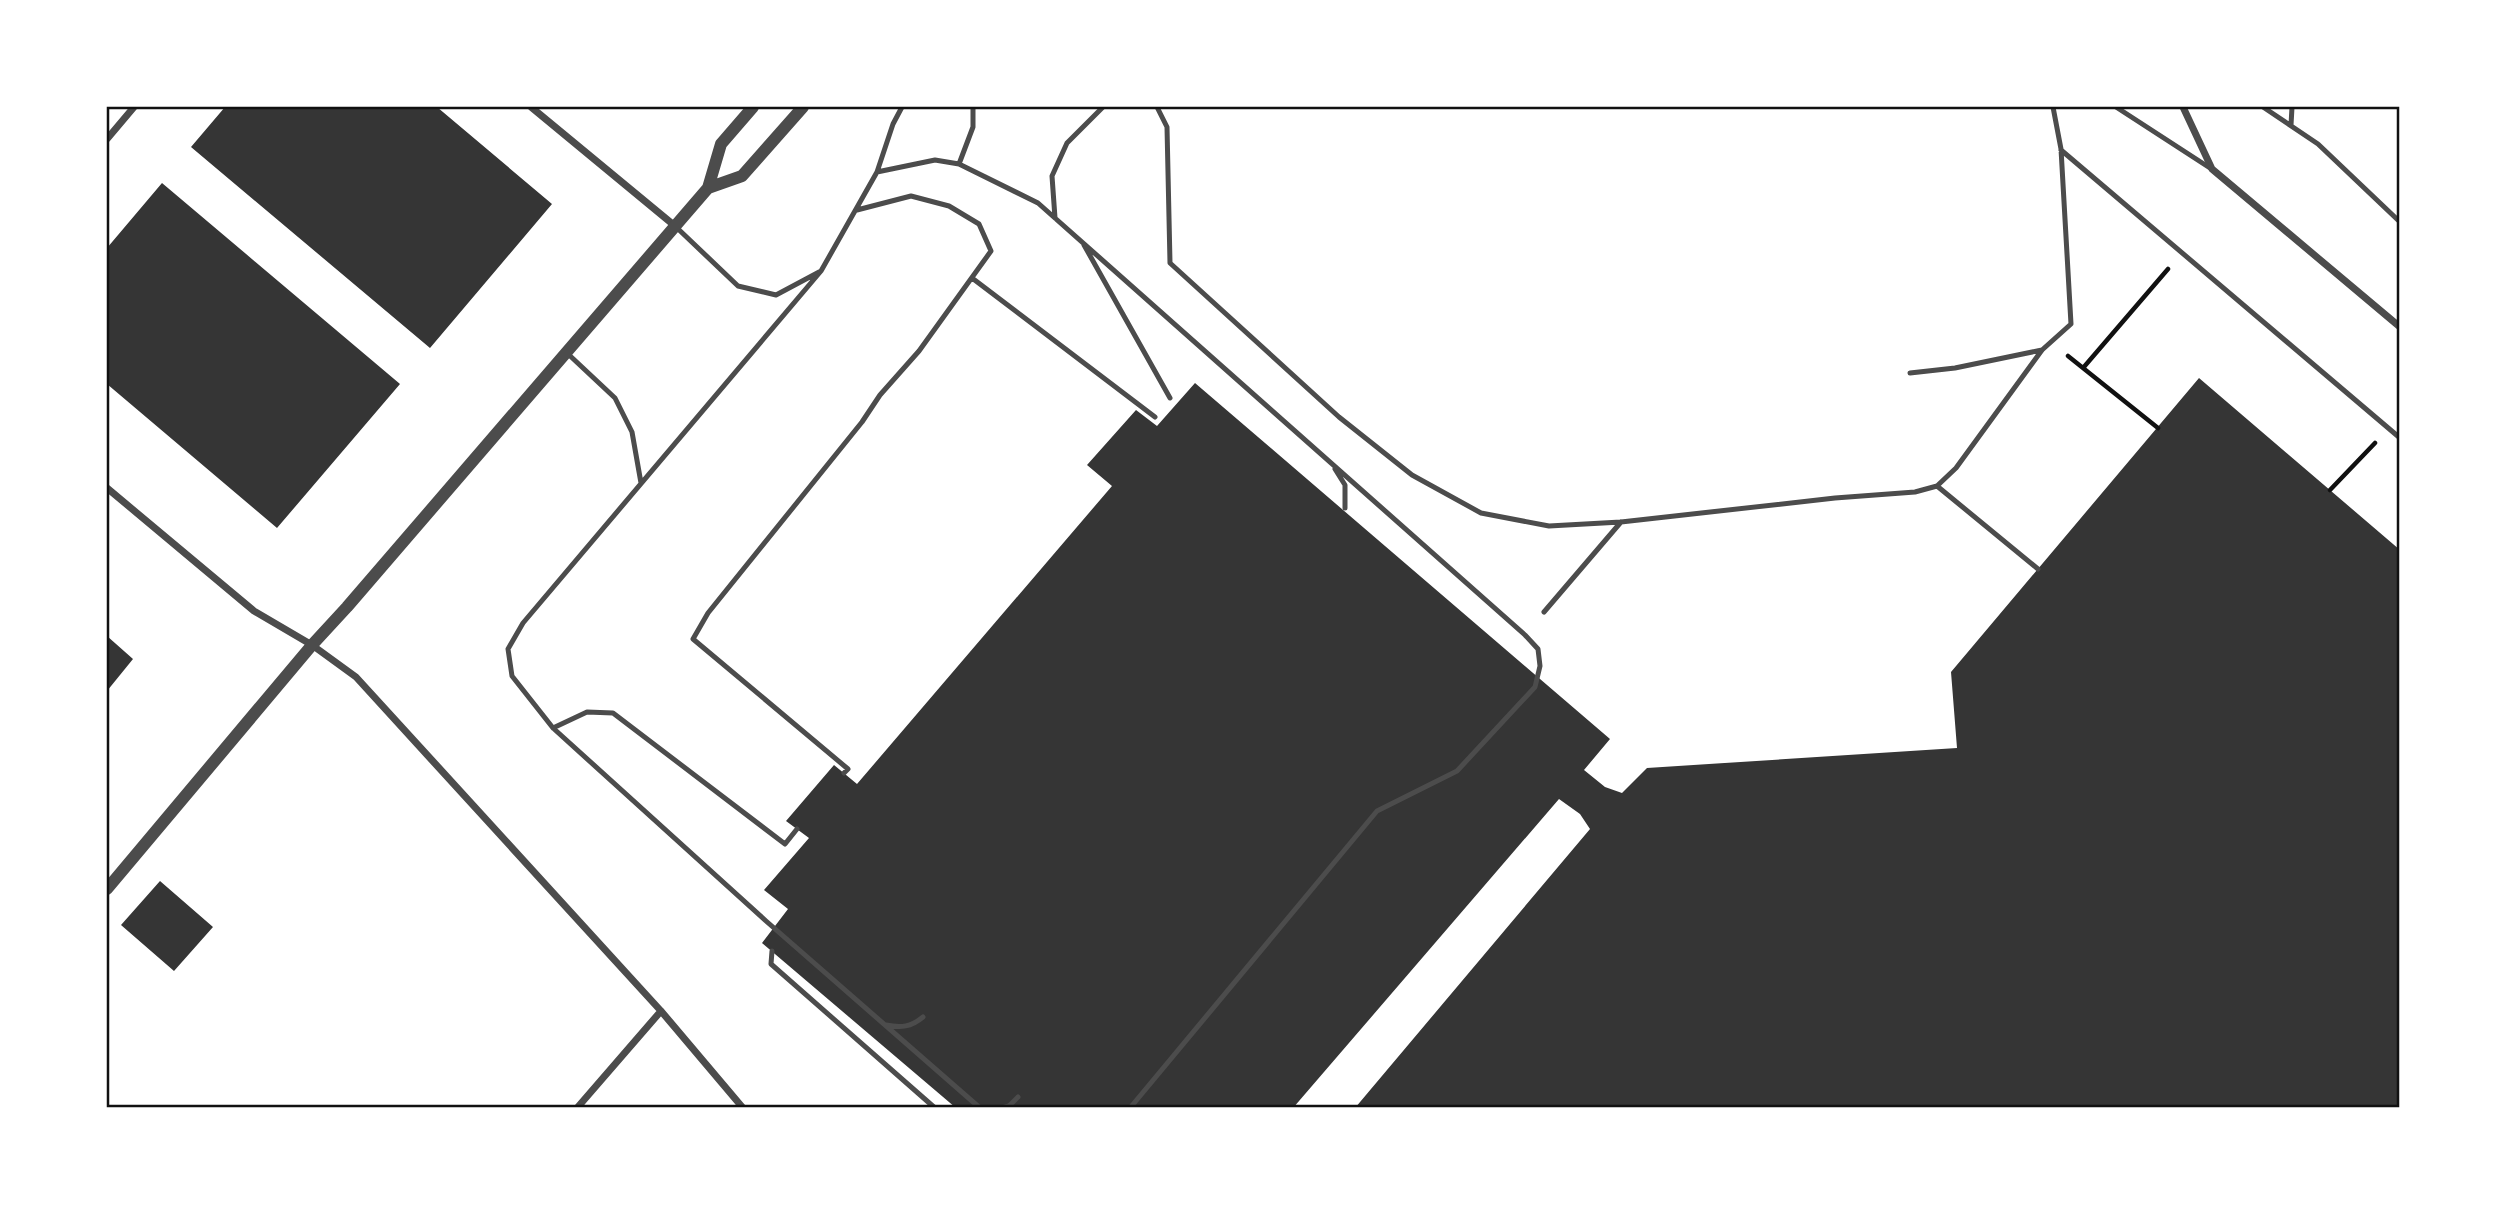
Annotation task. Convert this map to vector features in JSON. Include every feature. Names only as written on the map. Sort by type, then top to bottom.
[{"type":"street","points":[[107,139],[134,107]]},
{"type":"street","points":[[531,107],[675,226]]},
{"type":"street","points":[[107,889],[312,645],[708,188],[721,144],[753,107]]},
{"type":"street","points":[[708,188],[742,176],[803,107]]},
{"type":"street","points":[[2182,107],[2212,169],[2400,327]]},
{"type":"street","points":[[107,488],[254,611],[312,645],[356,677],[661,1011],[743,1108]]},
{"type":"street","points":[[577,1108],[661,1011]]},
{"type":"lane","points":[[902,107],[893,124],[877,172],[821,271],[523,622],[508,649],[512,676],[553,728],[766,921],[980,1108]]},
{"type":"lane","points":[[959,164],[972,127],[973,107]]},
{"type":"lane","points":[[1055,218],[1052,176],[1067,143],[1103,107]]},
{"type":"lane","points":[[1157,107],[1167,127],[1170,263],[1339,417],[1412,475],[1481,513],[1549,526],[1621,522],[1835,498],[1915,492],[1937,486],[1956,468],[2042,350],[2071,324],[2060,149],[2053,107]]},
{"type":"lane","points":[[2116,107],[2212,169]]},
{"type":"lane","points":[[2263,107],[2318,144],[2400,222]]},
{"type":"lane","points":[[2291,125],[2292,107]]},
{"type":"lane","points":[[2060,149],[2400,438]]},
{"type":"lane","points":[[877,172],[935,160],[959,164],[1038,203],[1538,649],[1540,666],[1535,687],[1457,771],[1377,811],[1130,1108]]},
{"type":"lane","points":[[844,773],[848,769],[693,639],[708,614],[862,422],[880,395],[919,351],[992,251],[979,224],[949,206],[911,196],[857,210]]},
{"type":"lane","points":[[675,226],[738,286],[776,295],[821,271]]},
{"type":"lane","points":[[1081,241],[1170,398]]},
{"type":"lane","points":[[972,278],[1156,416]]},
{"type":"lane","points":[[1910,373],[1955,368],[2042,350]]},
{"type":"lane","points":[[566,353],[615,398],[632,432],[641,483]]},
{"type":"lane","points":[[1331,463],[1345,485],[1345,508]]},
{"type":"lane","points":[[1937,486],[2038,569]]},
{"type":"lane","points":[[1544,612],[1621,522]]},
{"type":"lane","points":[[553,728],[587,712],[612,713],[785,844],[797,829]]},
{"type":"lane","points":[[772,951],[771,964],[935,1108]]},
{"type":"lane","points":[[886,1025],[900,1028],[914,1025],[923,1017]]},
{"type":"lane","points":[[1002,1108],[1009,1106],[1018,1097]]},
{"type":"path","points":[[2083,368],[2182,253]]},
{"type":"path","points":[[2051,342],[2158,428]]},
{"type":"path","points":[[2330,490],[2389,428]]},
{"type":"building","points":[[225,107],[437,107],[552,204],[430,348],[191,147]]},
{"type":"building","points":[[162,183],[400,384],[277,528],[107,384],[107,248]]},
{"type":"building","points":[[2199,378],[2400,550],[2400,1108],[1355,1108],[1590,829],[1580,814],[1559,799],[1293,1108],[956,1108],[762,943],[788,909],[764,890],[809,838],[786,821],[834,765],[857,784],[1112,486],[1087,465],[1136,410],[1157,426],[1195,383],[1610,739],[1584,770],[1605,787],[1622,793],[1647,768],[1957,748],[1951,672]]},
{"type":"building","points":[[107,636],[133,659],[107,691]]},
{"type":"building","points":[[160,881],[213,927],[174,971],[121,925]]}]
